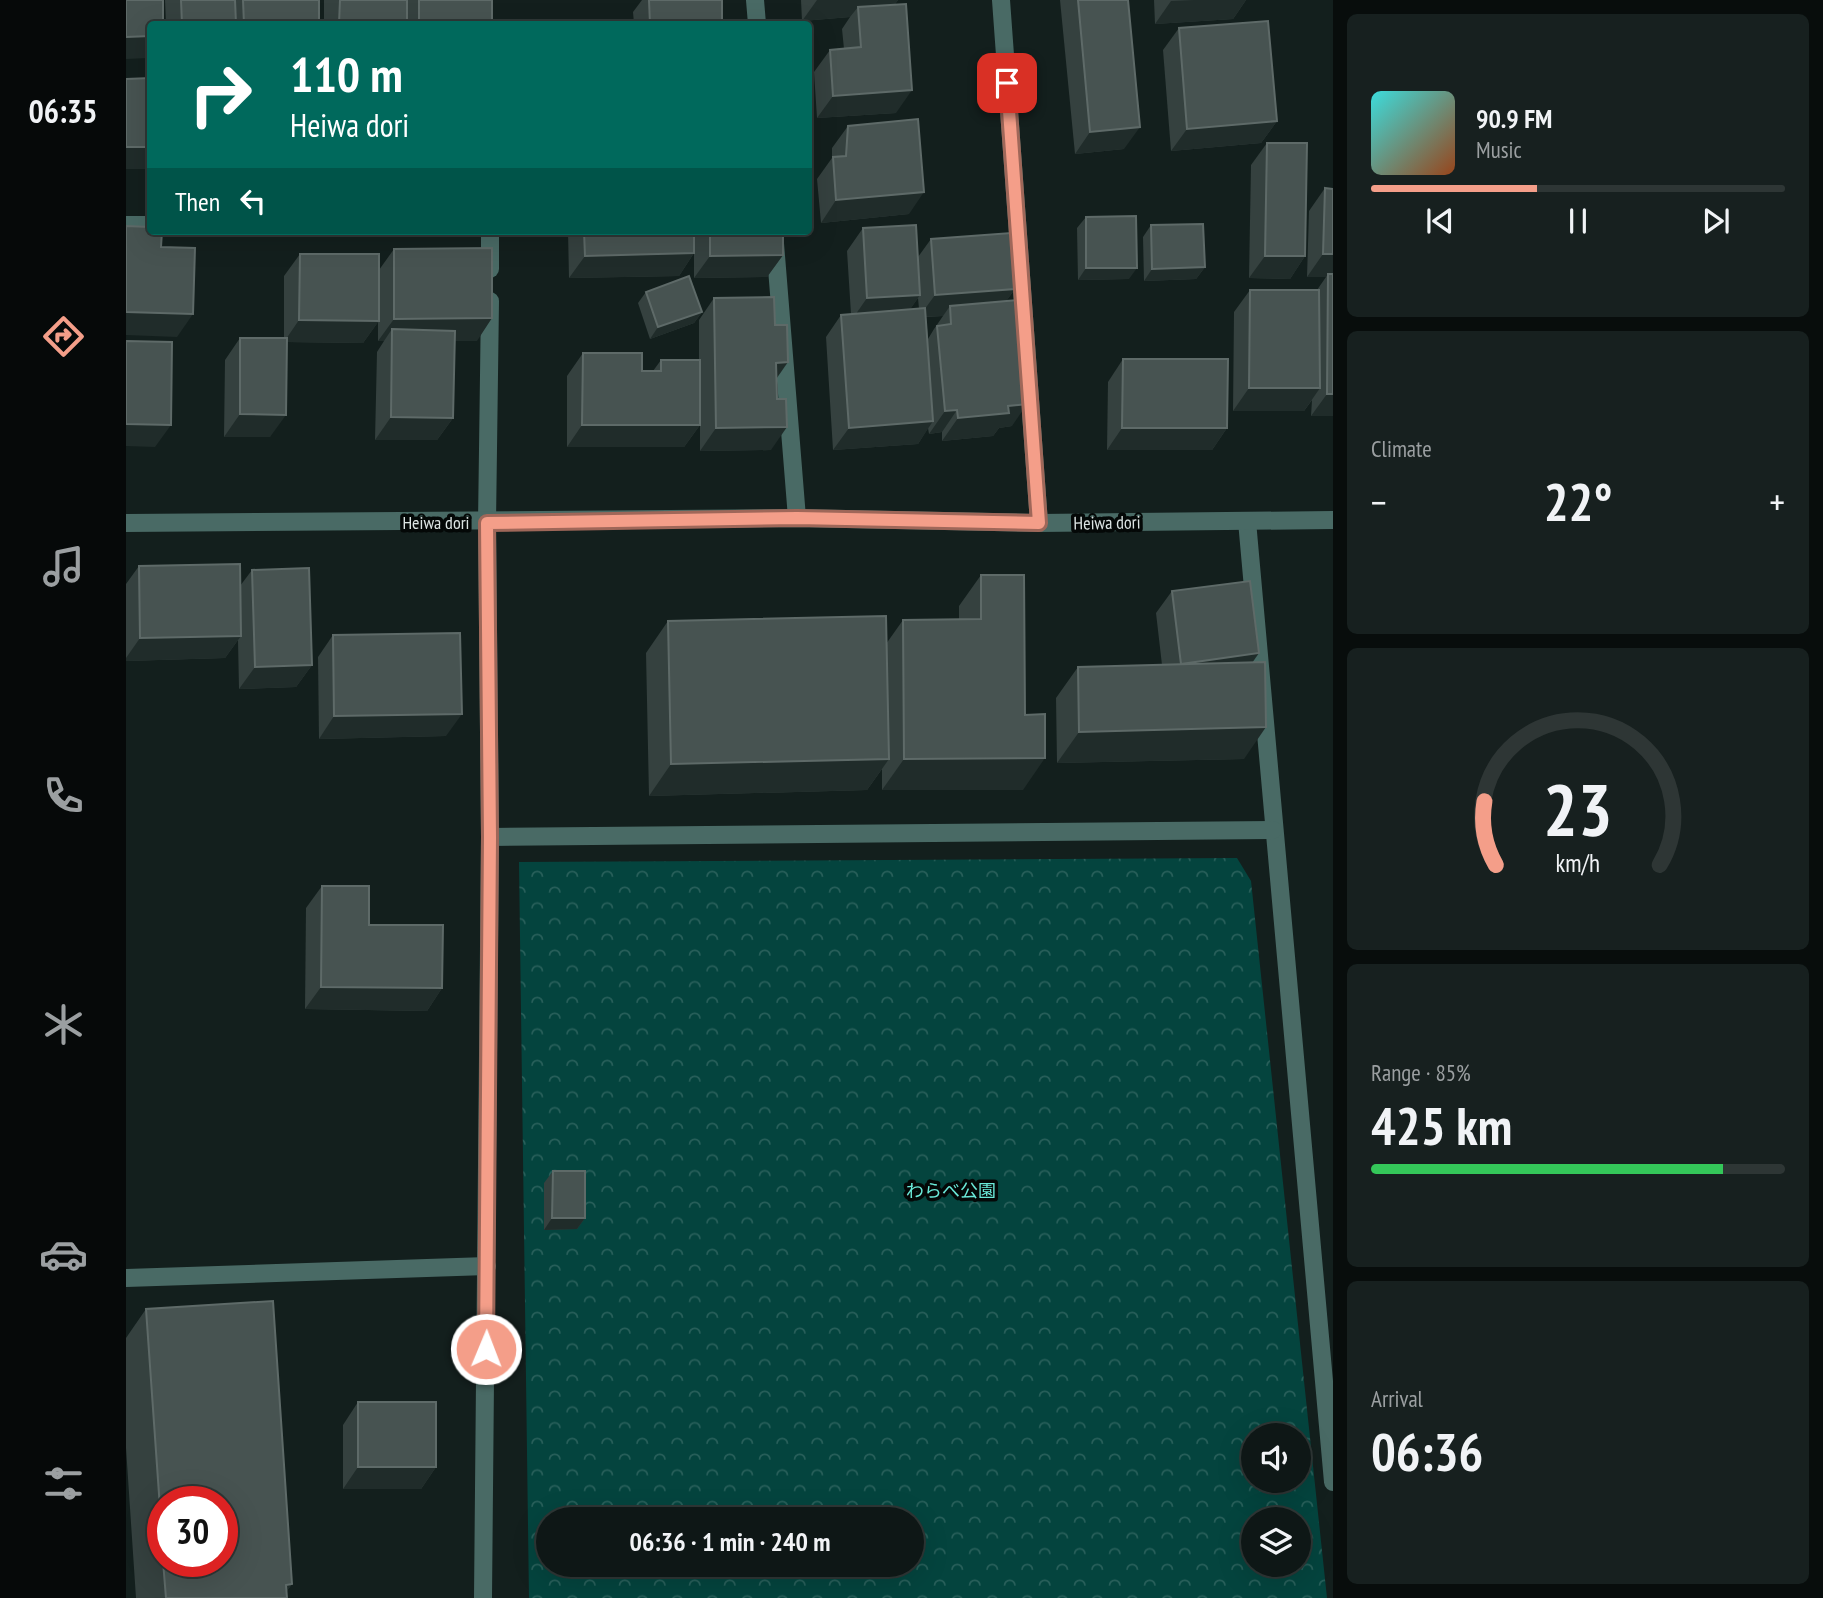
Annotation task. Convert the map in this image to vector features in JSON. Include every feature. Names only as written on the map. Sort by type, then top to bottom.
[{"type":"street","points":[[755,0],[757,21]]},
{"type":"street","points":[[1001,0],[1039,523]]},
{"type":"street","points":[[126,225],[147,225]]},
{"type":"street","points":[[482,1598],[490,837],[487,523],[490,235]]},
{"type":"street","points":[[774,235],[797,518]]},
{"type":"street","name":"Heiwa dori","points":[[126,523],[487,523],[797,518],[1039,523],[1333,520]]},
{"type":"street","points":[[1247,521],[1333,1482]]},
{"type":"street","points":[[490,837],[1273,830]]},
{"type":"street","points":[[126,1278],[487,1266]]},
{"type":"green space","name":"わらべ公園","points":[[1237,858],[1251,881],[1308,1423],[1241,1423],[1241,1493],[1311,1493],[1311,1447],[1327,1598],[529,1598],[519,862]]},
{"type":"building","points":[[126,0],[163,0],[163,21],[147,21],[147,36],[126,37]]},
{"type":"building","points":[[181,0],[235,0],[236,21],[182,21]]},
{"type":"building","points":[[243,0],[319,0],[319,21],[244,21]]},
{"type":"building","points":[[340,0],[407,0],[407,21],[339,21]]},
{"type":"building","points":[[419,0],[492,0],[492,21],[419,21]]},
{"type":"building","points":[[649,0],[722,0],[722,21],[650,21]]},
{"type":"building","points":[[1078,0],[1128,0],[1140,127],[1090,132]]},
{"type":"building","points":[[906,4],[912,90],[833,96],[830,50],[861,47],[858,7]]},
{"type":"building","points":[[1268,21],[1277,121],[1187,129],[1179,28]]},
{"type":"building","points":[[147,78],[147,147],[126,147],[126,79]]},
{"type":"building","points":[[918,119],[924,192],[836,200],[833,157],[846,156],[848,126]]},
{"type":"building","points":[[1267,143],[1307,143],[1305,256],[1265,256]]},
{"type":"building","points":[[1325,188],[1333,189],[1333,254],[1323,254]]},
{"type":"building","points":[[1136,216],[1137,268],[1086,268],[1086,217]]},
{"type":"building","points":[[1203,224],[1205,267],[1152,269],[1151,225]]},
{"type":"building","points":[[916,225],[920,295],[867,298],[863,228]]},
{"type":"building","points":[[126,226],[147,227],[147,235],[162,235],[161,247],[195,248],[193,314],[126,312]]},
{"type":"building","points":[[1011,233],[1015,289],[935,295],[931,239]]},
{"type":"building","points":[[584,235],[694,235],[694,253],[585,256]]},
{"type":"building","points":[[710,235],[783,235],[783,255],[710,256]]},
{"type":"building","points":[[492,248],[492,318],[394,319],[394,249]]},
{"type":"building","points":[[300,254],[379,254],[379,321],[299,320]]},
{"type":"building","points":[[1328,274],[1333,274],[1333,394],[1327,394]]},
{"type":"building","points":[[689,276],[702,312],[658,327],[646,292]]},
{"type":"building","points":[[1250,290],[1319,290],[1320,388],[1249,388]]},
{"type":"building","points":[[774,297],[775,325],[787,325],[788,362],[776,363],[777,399],[786,399],[787,427],[716,428],[714,298]]},
{"type":"building","points":[[1018,300],[1027,404],[1008,406],[1009,413],[958,418],[957,410],[945,411],[937,326],[951,324],[950,306]]},
{"type":"building","points":[[925,308],[933,421],[849,428],[841,315]]},
{"type":"building","points":[[392,329],[455,331],[453,418],[391,417]]},
{"type":"building","points":[[240,338],[287,338],[286,415],[240,414]]},
{"type":"building","points":[[126,341],[172,342],[171,425],[126,424]]},
{"type":"building","points":[[583,353],[642,353],[642,371],[661,371],[661,360],[700,360],[700,425],[582,425]]},
{"type":"building","points":[[1123,359],[1228,359],[1227,428],[1122,428]]},
{"type":"building","points":[[240,564],[241,636],[140,638],[139,566]]},
{"type":"building","points":[[309,568],[312,665],[255,667],[252,570]]},
{"type":"building","points":[[981,575],[1024,575],[1025,715],[1045,714],[1045,758],[904,759],[903,620],[981,619]]},
{"type":"building","points":[[1250,581],[1259,653],[1181,664],[1172,591]]},
{"type":"building","points":[[886,616],[889,759],[671,764],[668,621]]},
{"type":"building","points":[[460,633],[462,714],[334,716],[333,635]]},
{"type":"building","points":[[1265,662],[1266,727],[1079,732],[1078,667]]},
{"type":"building","points":[[322,886],[369,886],[369,925],[443,925],[442,988],[321,987]]},
{"type":"building","points":[[553,1171],[585,1171],[585,1218],[552,1218]]},
{"type":"building","points":[[273,1301],[292,1584],[286,1585],[287,1598],[166,1598],[164,1577],[238,1577],[238,1486],[158,1486],[146,1309]]},
{"type":"building","points":[[358,1402],[436,1402],[436,1467],[358,1467]]},
{"type":"route","points":[[486,1349],[490,837],[487,523],[797,518],[1039,523],[1007,83]]}]
